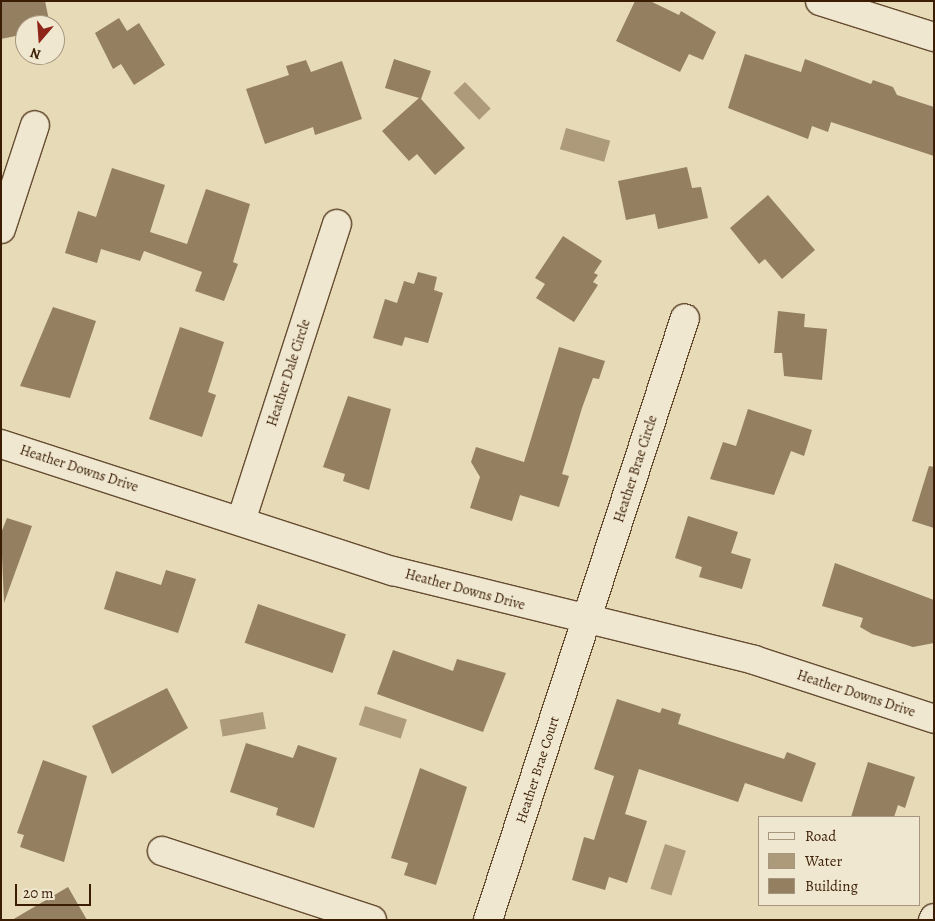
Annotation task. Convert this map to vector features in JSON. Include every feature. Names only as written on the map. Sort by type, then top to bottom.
[{"type":"street","points":[[820,1],[934,37]]},
{"type":"street","points":[[1,229],[35,126]]},
{"type":"street","name":"Heather Dale Circle","points":[[241,521],[336,224]]},
{"type":"street","name":"Heather Brae Circle","points":[[586,620],[685,318]]},
{"type":"street","name":"Heather Downs Drive","points":[[1,444],[468,592],[754,660],[934,719]]},
{"type":"street","name":"Heather Brae Court","points":[[488,920],[586,620]]},
{"type":"street","points":[[162,851],[372,920]]},
{"type":"water","points":[[465,82],[491,109],[479,120],[453,93]]},
{"type":"water","points":[[566,128],[610,141],[604,162],[560,149]]},
{"type":"water","points":[[365,706],[407,720],[401,739],[359,725]]},
{"type":"water","points":[[263,712],[266,729],[223,736],[220,720]]},
{"type":"water","points":[[665,844],[686,851],[671,895],[650,889]]},
{"type":"building","points":[[1,1],[45,1],[48,15],[15,15],[15,36],[1,39]]},
{"type":"building","points":[[635,1],[650,1],[679,15],[681,11],[716,32],[703,60],[689,54],[680,72],[616,41]]},
{"type":"building","points":[[119,18],[127,31],[139,23],[165,65],[134,85],[121,64],[113,69],[95,33]]},
{"type":"building","points":[[745,54],[801,72],[805,59],[871,84],[873,80],[893,87],[897,95],[934,107],[934,156],[831,122],[828,132],[812,126],[808,139],[728,108]]},
{"type":"building","points":[[394,59],[431,71],[421,99],[465,148],[435,175],[417,154],[409,161],[382,131],[419,98],[385,88]]},
{"type":"building","points":[[306,60],[311,72],[342,61],[362,119],[315,135],[313,127],[265,144],[246,89],[289,75],[286,66]]},
{"type":"building","points":[[687,167],[692,188],[701,187],[708,218],[658,229],[655,214],[626,220],[618,181]]},
{"type":"building","points":[[112,168],[165,185],[150,232],[187,244],[206,189],[250,204],[233,262],[238,264],[224,301],[195,291],[202,272],[144,251],[140,261],[101,249],[97,263],[65,253],[78,211],[96,217]]},
{"type":"building","points":[[768,195],[815,250],[782,279],[765,259],[759,264],[730,228]]},
{"type":"building","points":[[563,236],[602,261],[594,273],[598,275],[593,282],[598,285],[574,322],[536,298],[545,284],[535,278]]},
{"type":"building","points":[[418,272],[437,277],[434,290],[443,293],[428,343],[405,337],[402,346],[373,338],[385,299],[397,303],[404,281],[414,284]]},
{"type":"building","points":[[53,307],[96,321],[70,398],[20,386]]},
{"type":"building","points":[[778,311],[805,314],[804,327],[827,329],[822,380],[784,376],[782,353],[774,353]]},
{"type":"building","points":[[180,327],[224,342],[208,392],[216,395],[202,437],[149,419]]},
{"type":"building","points":[[559,347],[605,361],[599,379],[593,378],[582,408],[562,474],[569,476],[559,507],[520,495],[512,521],[470,508],[480,477],[471,462],[476,447],[524,462]]},
{"type":"building","points":[[348,396],[391,409],[369,490],[343,481],[345,474],[323,467]]},
{"type":"building","points":[[748,409],[812,430],[804,456],[791,451],[774,495],[710,479],[723,442],[736,446]]},
{"type":"building","points":[[929,466],[934,467],[934,528],[912,521]]},
{"type":"building","points":[[688,516],[738,532],[731,553],[751,559],[742,589],[699,577],[702,567],[675,558]]},
{"type":"building","points":[[7,518],[32,526],[4,603],[1,533]]},
{"type":"building","points":[[835,563],[934,600],[934,643],[913,647],[872,634],[860,627],[863,618],[822,606]]},
{"type":"building","points":[[166,570],[196,579],[178,633],[104,609],[116,571],[161,585]]},
{"type":"building","points":[[258,604],[346,634],[333,673],[245,643]]},
{"type":"building","points":[[393,650],[453,671],[457,659],[506,673],[483,732],[377,694]]},
{"type":"building","points":[[167,688],[188,728],[112,774],[92,726]]},
{"type":"building","points":[[617,699],[660,713],[662,708],[681,714],[678,724],[784,759],[787,752],[816,763],[802,802],[745,783],[738,802],[639,769],[625,814],[647,821],[627,883],[609,877],[605,890],[572,880],[584,837],[594,840],[614,776],[594,769]]},
{"type":"building","points":[[246,743],[293,758],[298,745],[337,758],[314,828],[276,815],[278,808],[230,792]]},
{"type":"building","points":[[43,760],[87,776],[64,862],[20,847],[24,835],[17,833]]},
{"type":"building","points":[[868,762],[915,777],[905,808],[898,805],[894,816],[851,816]]},
{"type":"building","points":[[420,768],[467,787],[436,885],[404,875],[408,863],[391,858]]},
{"type":"building","points":[[68,887],[87,920],[12,920]]}]
